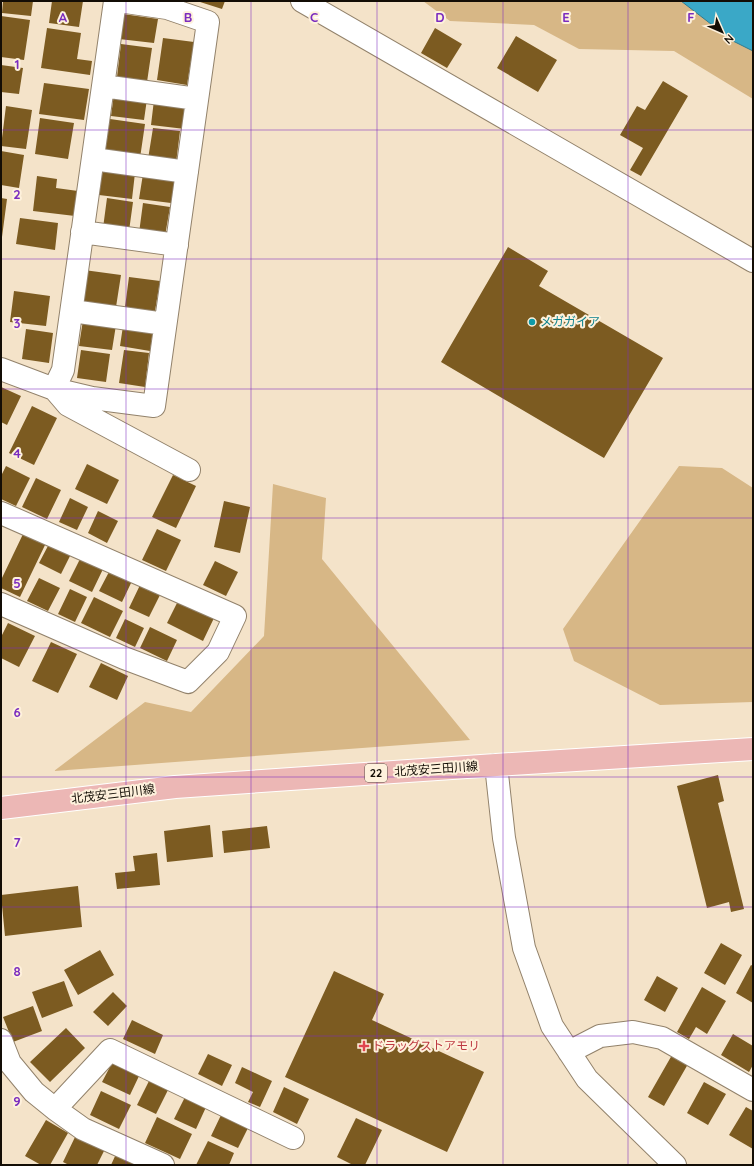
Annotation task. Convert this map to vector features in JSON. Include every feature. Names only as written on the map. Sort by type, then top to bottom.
[{"type":"main road","name":"北茂安三田川線","points":[[1,808],[175,787],[753,749]]},
{"type":"street","points":[[54,389],[63,370],[115,1]]},
{"type":"street","points":[[1,369],[54,389],[92,398],[154,406],[208,22],[167,8],[120,1]]},
{"type":"street","points":[[302,1],[753,261]]},
{"type":"street","points":[[103,86],[197,99]]},
{"type":"street","points":[[93,159],[187,172]]},
{"type":"street","points":[[82,232],[177,245]]},
{"type":"street","points":[[72,311],[166,324]]},
{"type":"street","points":[[54,389],[68,405],[189,470]]},
{"type":"street","points":[[1,513],[235,616],[218,652],[188,682],[124,658],[1,604]]},
{"type":"street","points":[[496,765],[504,838],[524,948],[552,1026],[587,1079],[676,1165]]},
{"type":"street","points":[[569,1052],[600,1036],[633,1032],[662,1038],[753,1090]]},
{"type":"street","points":[[1,1040],[10,1063],[34,1092],[55,1109],[83,1129],[163,1165]]},
{"type":"street","points":[[55,1109],[110,1050],[293,1138]]},
{"type":"shaded area","points":[[423,1],[681,1],[733,41],[753,51],[753,99],[674,51],[579,49],[534,25],[450,21]]},
{"type":"shaded area","points":[[679,466],[722,468],[753,488],[753,702],[660,705],[574,661],[563,629]]},
{"type":"shaded area","points":[[273,484],[326,498],[322,559],[470,740],[54,771],[145,702],[191,712],[264,636]]},
{"type":"water","points":[[681,1],[753,1],[753,51],[733,41]]},
{"type":"building","points":[[3,1],[33,1],[31,16],[2,13]]},
{"type":"building","points":[[52,1],[83,1],[79,27],[49,23]]},
{"type":"building","points":[[197,1],[225,1],[222,9]]},
{"type":"building","points":[[123,14],[158,19],[154,43],[119,39]]},
{"type":"building","points":[[1,16],[30,20],[24,60],[1,57]]},
{"type":"building","points":[[47,28],[81,33],[77,59],[92,61],[90,75],[41,68]]},
{"type":"building","points":[[435,28],[462,44],[447,68],[421,53]]},
{"type":"building","points":[[516,36],[557,60],[538,92],[497,68]]},
{"type":"building","points":[[163,38],[194,42],[187,85],[157,80]]},
{"type":"building","points":[[121,44],[152,48],[147,82],[117,77]]},
{"type":"building","points":[[1,65],[23,68],[19,94],[1,92]]},
{"type":"building","points":[[663,81],[688,96],[641,176],[630,170],[643,148],[620,135],[637,106],[645,110]]},
{"type":"building","points":[[44,83],[89,89],[84,120],[39,114]]},
{"type":"building","points":[[114,94],[147,99],[144,120],[111,116]]},
{"type":"building","points":[[154,100],[188,104],[185,129],[151,125]]},
{"type":"building","points":[[6,106],[32,110],[26,149],[1,146]]},
{"type":"building","points":[[40,118],[74,123],[68,159],[35,154]]},
{"type":"building","points":[[110,119],[145,124],[140,158],[105,153]]},
{"type":"building","points":[[153,128],[180,131],[176,163],[148,159]]},
{"type":"building","points":[[1,151],[24,155],[19,188],[1,185]]},
{"type":"building","points":[[103,169],[135,173],[132,199],[99,195]]},
{"type":"building","points":[[143,174],[175,178],[171,203],[139,199]]},
{"type":"building","points":[[37,176],[57,179],[56,188],[78,191],[75,216],[33,211]]},
{"type":"building","points":[[1,198],[7,199],[2,237],[1,237]]},
{"type":"building","points":[[107,198],[133,202],[129,231],[103,228]]},
{"type":"building","points":[[143,203],[170,207],[165,236],[139,233]]},
{"type":"building","points":[[20,218],[58,223],[55,250],[16,244]]},
{"type":"building","name":"メガガイア","points":[[508,247],[548,271],[539,286],[663,358],[604,458],[441,362]]},
{"type":"building","points":[[84,270],[121,275],[116,307],[79,302]]},
{"type":"building","points":[[129,277],[160,281],[155,311],[125,307]]},
{"type":"building","points":[[14,291],[50,296],[46,326],[10,322]]},
{"type":"building","points":[[83,320],[116,325],[112,350],[79,346]]},
{"type":"building","points":[[123,326],[153,330],[150,351],[120,346]]},
{"type":"building","points":[[26,329],[53,333],[49,363],[22,359]]},
{"type":"building","points":[[81,350],[110,354],[106,382],[77,378]]},
{"type":"building","points":[[124,350],[149,353],[145,387],[119,383]]},
{"type":"building","points":[[1,387],[21,396],[7,425],[1,422]]},
{"type":"building","points":[[32,406],[57,418],[34,465],[9,453]]},
{"type":"building","points":[[87,464],[119,480],[107,504],[75,489]]},
{"type":"building","points":[[6,466],[30,478],[16,506],[1,499],[1,476]]},
{"type":"building","points":[[173,475],[196,486],[176,528],[152,517]]},
{"type":"building","points":[[36,478],[61,490],[47,519],[22,507]]},
{"type":"building","points":[[70,498],[88,507],[77,530],[59,522]]},
{"type":"building","points":[[224,501],[250,507],[240,553],[214,547]]},
{"type":"building","points":[[98,511],[118,521],[107,543],[88,533]]},
{"type":"building","points":[[157,529],[181,540],[166,571],[142,560]]},
{"type":"building","points":[[24,532],[46,543],[20,597],[1,588],[1,580]]},
{"type":"building","points":[[49,544],[71,554],[61,574],[39,563]]},
{"type":"building","points":[[81,557],[104,567],[92,592],[69,581]]},
{"type":"building","points":[[215,561],[238,572],[226,596],[203,585]]},
{"type":"building","points":[[110,570],[132,581],[122,602],[99,591]]},
{"type":"building","points":[[39,578],[60,588],[48,611],[27,601]]},
{"type":"building","points":[[141,583],[161,593],[149,617],[129,608]]},
{"type":"building","points":[[70,589],[87,597],[75,622],[58,614]]},
{"type":"building","points":[[94,597],[123,611],[110,637],[81,623]]},
{"type":"building","points":[[178,601],[214,618],[203,641],[167,623]]},
{"type":"building","points":[[125,619],[144,628],[135,647],[116,638]]},
{"type":"building","points":[[8,623],[35,636],[19,667],[1,658],[1,637]]},
{"type":"building","points":[[150,627],[177,640],[167,661],[140,648]]},
{"type":"building","points":[[51,642],[77,654],[58,693],[32,681]]},
{"type":"building","points":[[101,663],[128,676],[117,700],[89,687]]},
{"type":"building","points":[[718,775],[724,801],[718,803],[744,909],[731,912],[729,902],[707,908],[677,786]]},
{"type":"building","points":[[210,825],[213,857],[167,862],[164,831]]},
{"type":"building","points":[[267,826],[270,848],[224,853],[222,831]]},
{"type":"building","points":[[157,853],[160,885],[117,889],[115,873],[135,871],[133,856]]},
{"type":"building","points":[[78,886],[82,927],[5,936],[1,895]]},
{"type":"building","points":[[721,943],[742,955],[725,985],[704,973]]},
{"type":"building","points":[[100,950],[114,975],[78,995],[64,970]]},
{"type":"building","points":[[751,965],[753,966],[753,1003],[736,993]]},
{"type":"building","name":"ドラッグストアモリ","points":[[334,971],[384,994],[372,1020],[484,1072],[447,1152],[285,1077]]},
{"type":"building","points":[[657,976],[678,988],[665,1012],[644,1000]]},
{"type":"building","points":[[64,981],[73,1006],[42,1018],[32,992]]},
{"type":"building","points":[[702,987],[726,1001],[707,1034],[696,1027],[689,1039],[677,1032]]},
{"type":"building","points":[[113,992],[127,1006],[108,1026],[93,1012]]},
{"type":"building","points":[[33,1006],[42,1031],[13,1042],[3,1017]]},
{"type":"building","points":[[132,1020],[163,1035],[155,1054],[123,1039]]},
{"type":"building","points":[[66,1028],[85,1048],[50,1082],[30,1062]]},
{"type":"building","points":[[733,1034],[753,1046],[753,1065],[749,1072],[721,1055]]},
{"type":"building","points":[[208,1054],[232,1065],[222,1086],[198,1074]]},
{"type":"building","points":[[672,1055],[688,1064],[664,1106],[648,1097]]},
{"type":"building","points":[[112,1063],[139,1076],[130,1095],[102,1082]]},
{"type":"building","points":[[242,1067],[272,1081],[260,1107],[248,1102],[253,1092],[235,1083]]},
{"type":"building","points":[[149,1081],[168,1090],[156,1114],[137,1105]]},
{"type":"building","points":[[704,1082],[726,1094],[708,1125],[687,1113]]},
{"type":"building","points":[[284,1087],[309,1099],[297,1124],[273,1112]]},
{"type":"building","points":[[101,1091],[131,1105],[119,1129],[90,1115]]},
{"type":"building","points":[[186,1095],[207,1105],[196,1129],[174,1119]]},
{"type":"building","points":[[746,1107],[753,1111],[753,1149],[729,1135]]},
{"type":"building","points":[[222,1113],[249,1126],[238,1148],[211,1136]]},
{"type":"building","points":[[157,1117],[192,1134],[180,1159],[145,1143]]},
{"type":"building","points":[[356,1118],[382,1130],[365,1165],[353,1165],[337,1157]]},
{"type":"building","points":[[46,1120],[68,1133],[50,1165],[41,1165],[25,1156]]},
{"type":"building","points":[[76,1135],[105,1149],[97,1165],[69,1165],[63,1162]]},
{"type":"building","points":[[208,1141],[234,1153],[229,1165],[196,1165]]},
{"type":"building","points":[[116,1154],[139,1165],[111,1165]]},
{"type":"place","name":"メガガイア","points":[[532,322]]},
{"type":"place","name":"ドラッグストアモリ","points":[[364,1046]]}]
